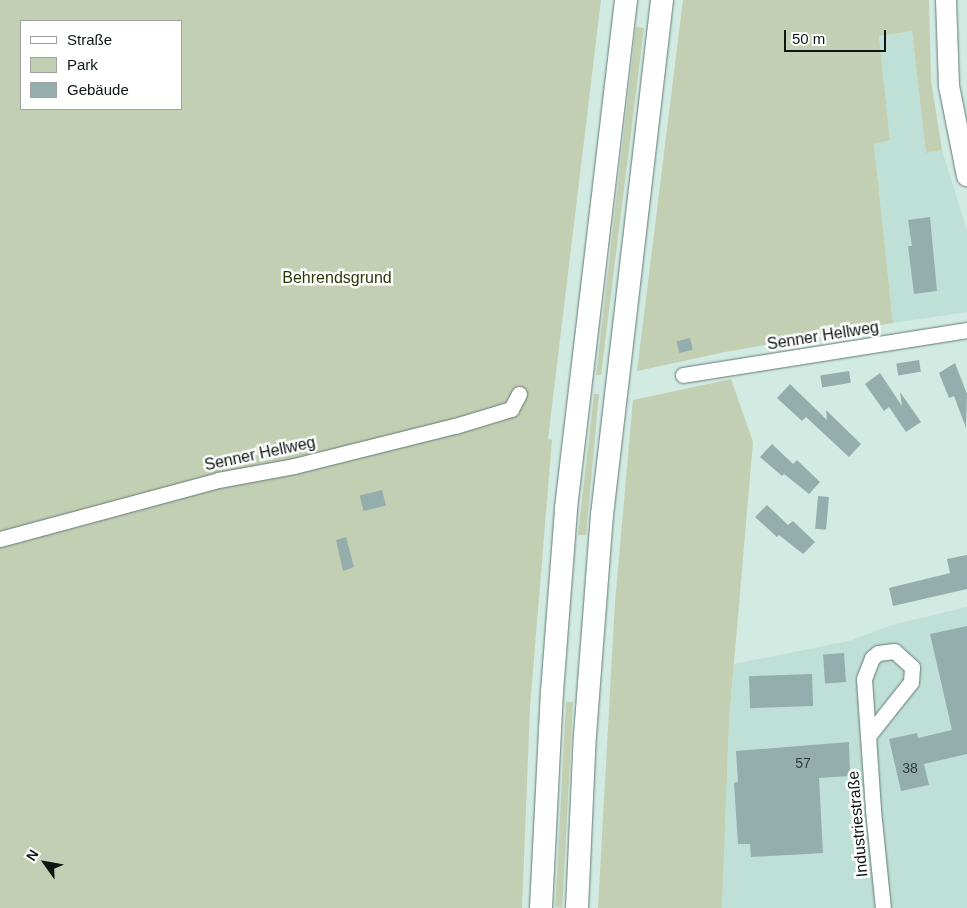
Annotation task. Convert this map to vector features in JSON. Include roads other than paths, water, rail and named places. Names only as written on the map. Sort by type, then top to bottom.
[{"type":"highway","points":[[541,908],[552,692],[566,508],[626,0]]},
{"type":"highway","points":[[577,908],[585,735],[605,476],[662,0]]},
{"type":"main road","points":[[946,0],[949,86],[967,176]]},
{"type":"street","name":"Senner Hellweg","points":[[683,375],[967,330]]},
{"type":"street","name":"Senner Hellweg","points":[[0,539],[218,480],[294,466],[455,426],[511,409],[519,394]]},
{"type":"street","name":"Industriestraße","points":[[868,736],[912,682],[912,667],[894,651],[878,653],[866,672],[868,736],[883,908]]},
{"type":"park label","name":"Behrendsgrund","points":[[337,278]]}]
